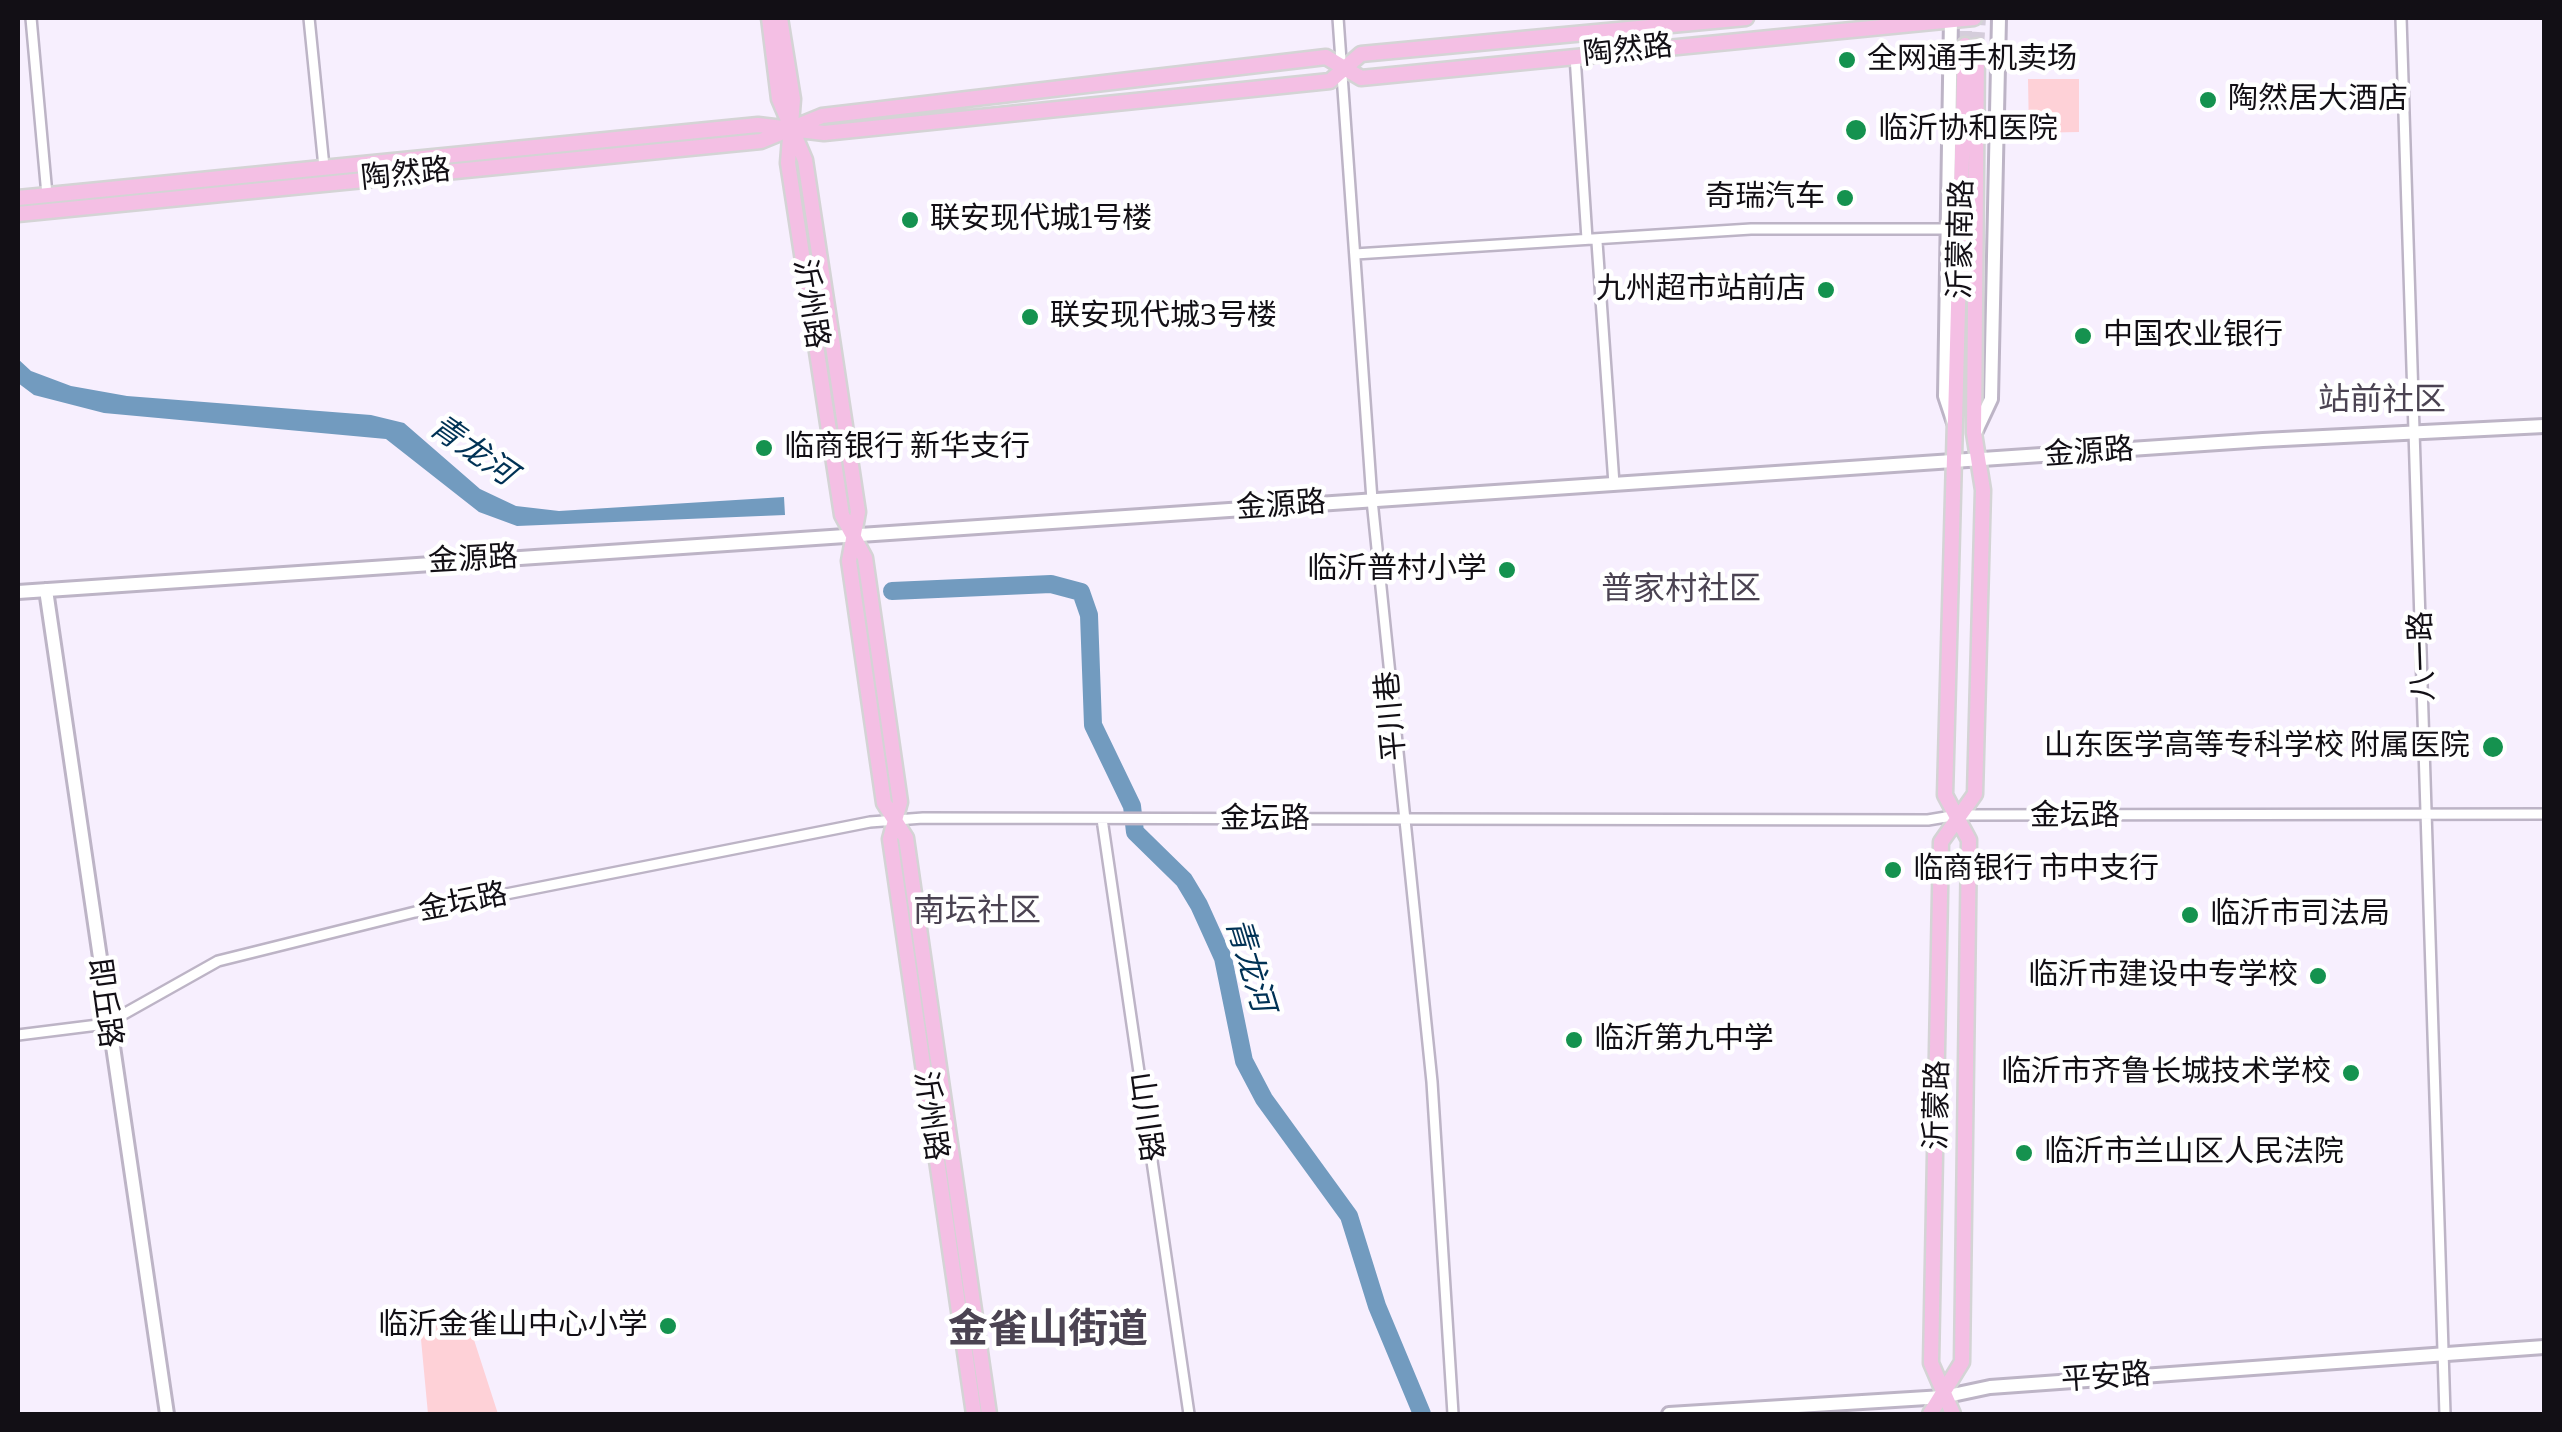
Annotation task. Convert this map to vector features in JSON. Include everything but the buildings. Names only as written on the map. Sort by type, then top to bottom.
[{"type":"main road","name":"陶然路","points":[[18,198],[758,125],[824,133],[1330,81],[1361,54],[1746,18]]},
{"type":"main road","name":"陶然路","points":[[18,214],[761,141],[822,116],[1326,57],[1362,78],[1974,18]]},
{"type":"main road","name":"沂州路","points":[[775,22],[794,128],[788,163],[842,515],[865,558],[900,802],[890,839],[974,1414]]},
{"type":"main road","name":"沂蒙南路","points":[[1958,434],[1971,45],[1974,433]]},
{"type":"main road","points":[[361,180],[347,172],[406,159]]},
{"type":"main road","points":[[255,190],[302,179],[288,170]]},
{"type":"main road","name":"沂蒙路","points":[[1953,1414],[1932,1364],[1941,842],[1975,794],[1980,460],[1974,433]]},
{"type":"main road","name":"沂蒙路","points":[[1930,1414],[1962,1362],[1969,840],[1945,796],[1958,434]]},
{"type":"main road","name":"沂州路","points":[[898,820],[906,838],[989,1414]]},
{"type":"street","points":[[32,18],[47,195]]},
{"type":"street","points":[[309,18],[324,167]]},
{"type":"street","name":"平川巷","points":[[1338,18],[1372,500],[1402,821],[1432,1082],[1453,1414]]},
{"type":"street","points":[[1952,18],[1944,396],[1958,434]]},
{"type":"street","points":[[1974,433],[1991,398],[2000,18]]},
{"type":"street","name":"八一路","points":[[2401,18],[2445,1414]]},
{"type":"street","points":[[1575,56],[1614,484]]},
{"type":"street","points":[[1355,254],[1751,230],[1949,230]]},
{"type":"street","name":"金源路","points":[[18,592],[258,572],[2544,426]]},
{"type":"street","name":"即丘路","points":[[46,590],[106,1024],[167,1414]]},
{"type":"street","name":"金坛路","points":[[18,1035],[106,1024],[218,961],[414,912],[898,820],[1908,820],[1958,815],[2544,814]]},
{"type":"street","name":"山川路","points":[[1102,819],[1189,1414]]},
{"type":"street","name":"平安路","points":[[1669,1414],[1943,1397],[1990,1387],[2544,1347]]},
{"type":"shaded area","points":[[2028,79],[2079,79],[2079,132],[2029,133]]},
{"type":"shaded area","points":[[465,1312],[498,1414],[428,1414],[419,1318]]},
{"type":"water","points":[[18,359],[31,371],[71,386],[127,396],[371,415],[404,423],[480,489],[516,506],[559,511],[784,497],[785,515],[517,526],[479,512],[386,439],[104,413],[34,395],[18,383]]},
{"type":"waterway","name":"青龙河","points":[[892,591],[1051,584],[1081,592],[1089,615],[1093,725],[1132,806],[1135,832],[1184,880],[1199,905],[1223,958],[1244,1061],[1264,1099],[1349,1216],[1377,1306],[1422,1414]]},
{"type":"tunnel","points":[[1965,18],[1965,45]]},
{"type":"tunnel","points":[[1977,46],[1979,18]]},
{"type":"place","name":"全网通手机卖场","points":[[1847,60]]},
{"type":"place","name":"陶然居大酒店","points":[[2208,100]]},
{"type":"place","name":"临沂协和医院","points":[[1856,130]]},
{"type":"place","name":"奇瑞汽车","points":[[1845,198]]},
{"type":"place","name":"联安现代城1号楼","points":[[910,220]]},
{"type":"place","name":"九州超市站前店","points":[[1826,290]]},
{"type":"place","name":"联安现代城3号楼","points":[[1030,317]]},
{"type":"place","name":"中国农业银行","points":[[2083,336]]},
{"type":"place","name":"临商银行 新华支行","points":[[764,448]]},
{"type":"place","name":"临沂普村小学","points":[[1507,570]]},
{"type":"place","name":"山东医学高等专科学校 附属医院","points":[[2493,747]]},
{"type":"place","name":"临商银行 市中支行","points":[[1893,870]]},
{"type":"place","name":"临沂市司法局","points":[[2190,915]]},
{"type":"place","name":"临沂市建设中专学校","points":[[2318,976]]},
{"type":"place","name":"临沂第九中学","points":[[1574,1040]]},
{"type":"place","name":"临沂市齐鲁长城技术学校","points":[[2351,1073]]},
{"type":"place","name":"临沂市兰山区人民法院","points":[[2024,1153]]},
{"type":"place","name":"临沂金雀山中心小学","points":[[668,1326]]},
{"type":"district","name":"站前社区","points":[[2382,401]]},
{"type":"district","name":"普家村社区","points":[[1681,590]]},
{"type":"district","name":"南坛社区","points":[[977,912]]},
{"type":"district","name":"金雀山街道","points":[[1048,1331]]}]
